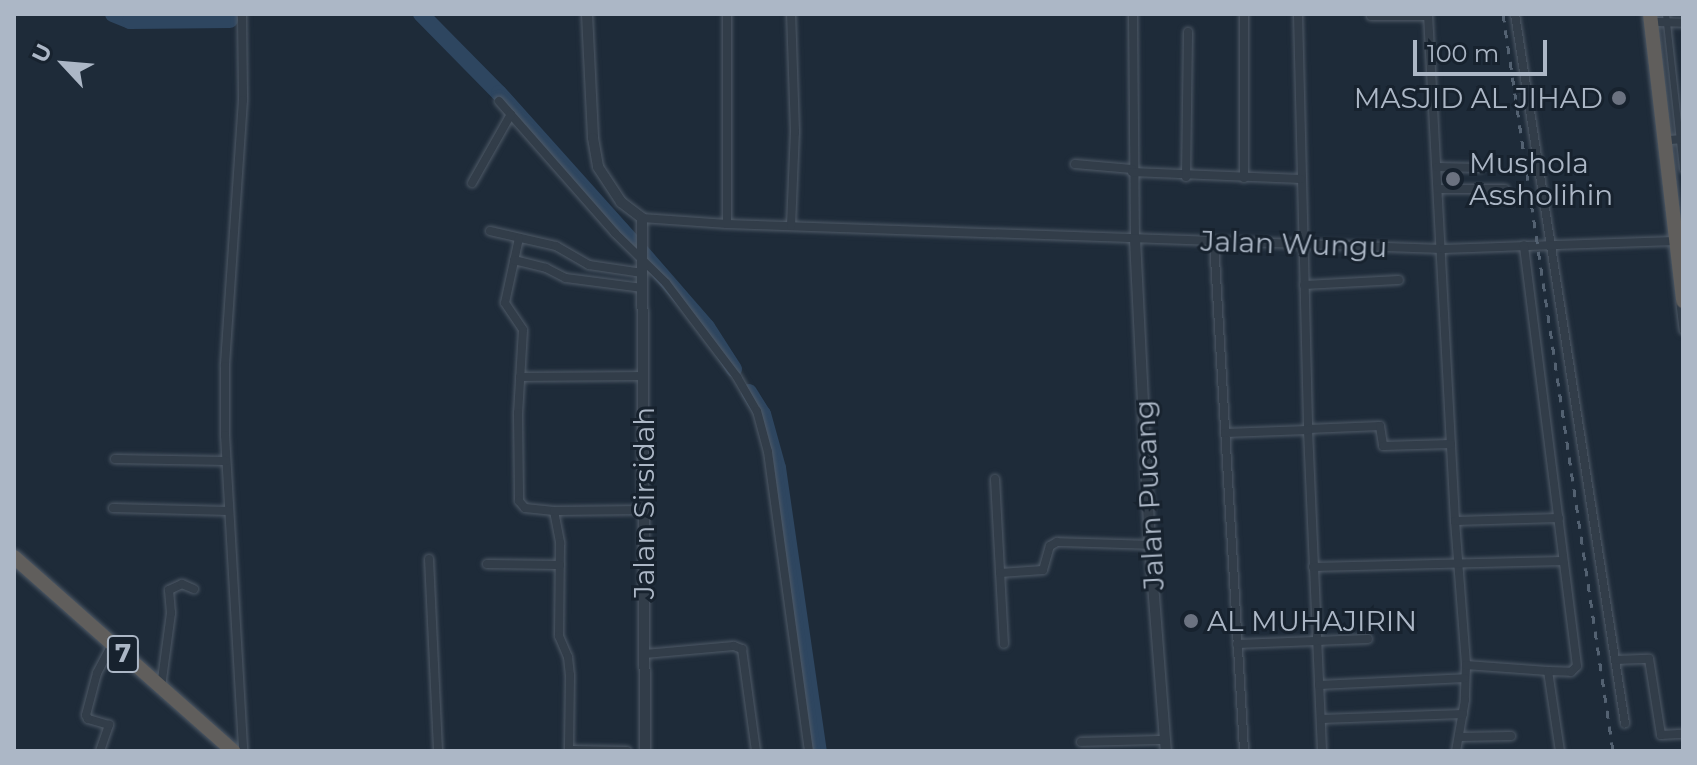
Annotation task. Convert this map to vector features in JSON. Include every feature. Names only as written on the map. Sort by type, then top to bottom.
[{"type":"highway","points":[[1657,17],[1678,139],[1679,244]]},
{"type":"highway","points":[[1657,17],[1683,301]]},
{"type":"highway","name":"7","points":[[14,557],[233,751]]},
{"type":"street","points":[[242,14],[243,100],[225,366],[226,461],[243,751]]},
{"type":"street","points":[[587,14],[591,111],[598,167],[621,202],[642,218]]},
{"type":"street","points":[[727,14],[727,224]]},
{"type":"street","points":[[791,14],[795,132],[791,226]]},
{"type":"street","points":[[1133,14],[1135,239]]},
{"type":"street","points":[[1244,14],[1244,178]]},
{"type":"street","points":[[1298,14],[1308,429],[1322,751]]},
{"type":"street","points":[[1515,14],[1625,724]]},
{"type":"street","points":[[1371,16],[1428,15],[1443,249],[1455,521],[1466,665],[1463,714],[1456,751]]},
{"type":"street","points":[[1657,17],[1683,23]]},
{"type":"street","points":[[1186,177],[1188,32]]},
{"type":"street","points":[[499,101],[666,283],[730,366],[761,419],[782,541],[809,751]]},
{"type":"street","points":[[472,183],[511,114]]},
{"type":"street","points":[[1678,139],[1683,169]]},
{"type":"street","points":[[1075,164],[1186,177],[1301,179]]},
{"type":"street","points":[[1437,167],[1480,168]]},
{"type":"street","points":[[1438,189],[1505,189]]},
{"type":"street","name":"Jalan Wungu","points":[[642,218],[727,224],[1443,249],[1551,244],[1679,244]]},
{"type":"street","name":"Jalan Sirsidah","points":[[642,218],[645,751]]},
{"type":"street","points":[[490,231],[556,246],[584,264],[642,273]]},
{"type":"street","points":[[519,238],[505,303],[523,327],[520,504],[525,508],[554,511],[644,510]]},
{"type":"street","name":"Jalan Pucang","points":[[1135,239],[1150,545],[1166,746]]},
{"type":"street","points":[[1214,241],[1237,583],[1237,644],[1244,751]]},
{"type":"street","points":[[1679,244],[1683,331]]},
{"type":"street","points":[[1466,665],[1571,672],[1577,666],[1524,245]]},
{"type":"street","points":[[514,260],[546,268],[566,278],[642,288]]},
{"type":"street","points":[[1304,285],[1399,280]]},
{"type":"street","points":[[520,377],[643,376]]},
{"type":"street","points":[[1225,433],[1380,426],[1383,446],[1451,444]]},
{"type":"street","points":[[115,459],[226,461]]},
{"type":"street","points":[[995,479],[1004,644]]},
{"type":"street","points":[[113,508],[229,511]]},
{"type":"street","points":[[554,511],[560,565],[559,636],[568,657],[570,675],[569,750],[627,751]]},
{"type":"street","points":[[1455,521],[1559,518]]},
{"type":"street","points":[[1000,573],[1043,570],[1050,546],[1057,542],[1150,545]]},
{"type":"street","points":[[429,559],[438,751]]},
{"type":"street","points":[[1313,567],[1563,561]]},
{"type":"street","points":[[487,564],[560,565]]},
{"type":"street","points":[[161,688],[171,613],[169,590],[182,584],[194,589]]},
{"type":"street","points":[[1237,644],[1368,639]]},
{"type":"street","points":[[100,751],[109,725],[88,719],[86,715],[97,673],[112,645]]},
{"type":"street","points":[[645,654],[734,646],[742,649],[756,751]]},
{"type":"street","points":[[1615,660],[1649,659],[1661,735],[1683,734]]},
{"type":"street","points":[[1548,671],[1560,751]]},
{"type":"street","points":[[1319,685],[1465,678]]},
{"type":"street","points":[[1321,719],[1463,714]]},
{"type":"street","points":[[1459,737],[1511,736]]},
{"type":"street","points":[[1081,742],[1166,746]]},
{"type":"waterway","points":[[113,14],[130,21],[230,20]]},
{"type":"waterway","points":[[421,14],[499,93],[640,250],[707,327],[734,369]]},
{"type":"waterway","points":[[749,392],[763,414],[778,468],[819,751]]},
{"type":"railway","points":[[1503,14],[1613,751]]},
{"type":"place","name":"MASJID AL JIHAD","points":[[1619,98]]},
{"type":"place","name":"Mushola Assholihin","points":[[1453,179]]},
{"type":"place","name":"AL MUHAJIRIN","points":[[1191,621]]}]
